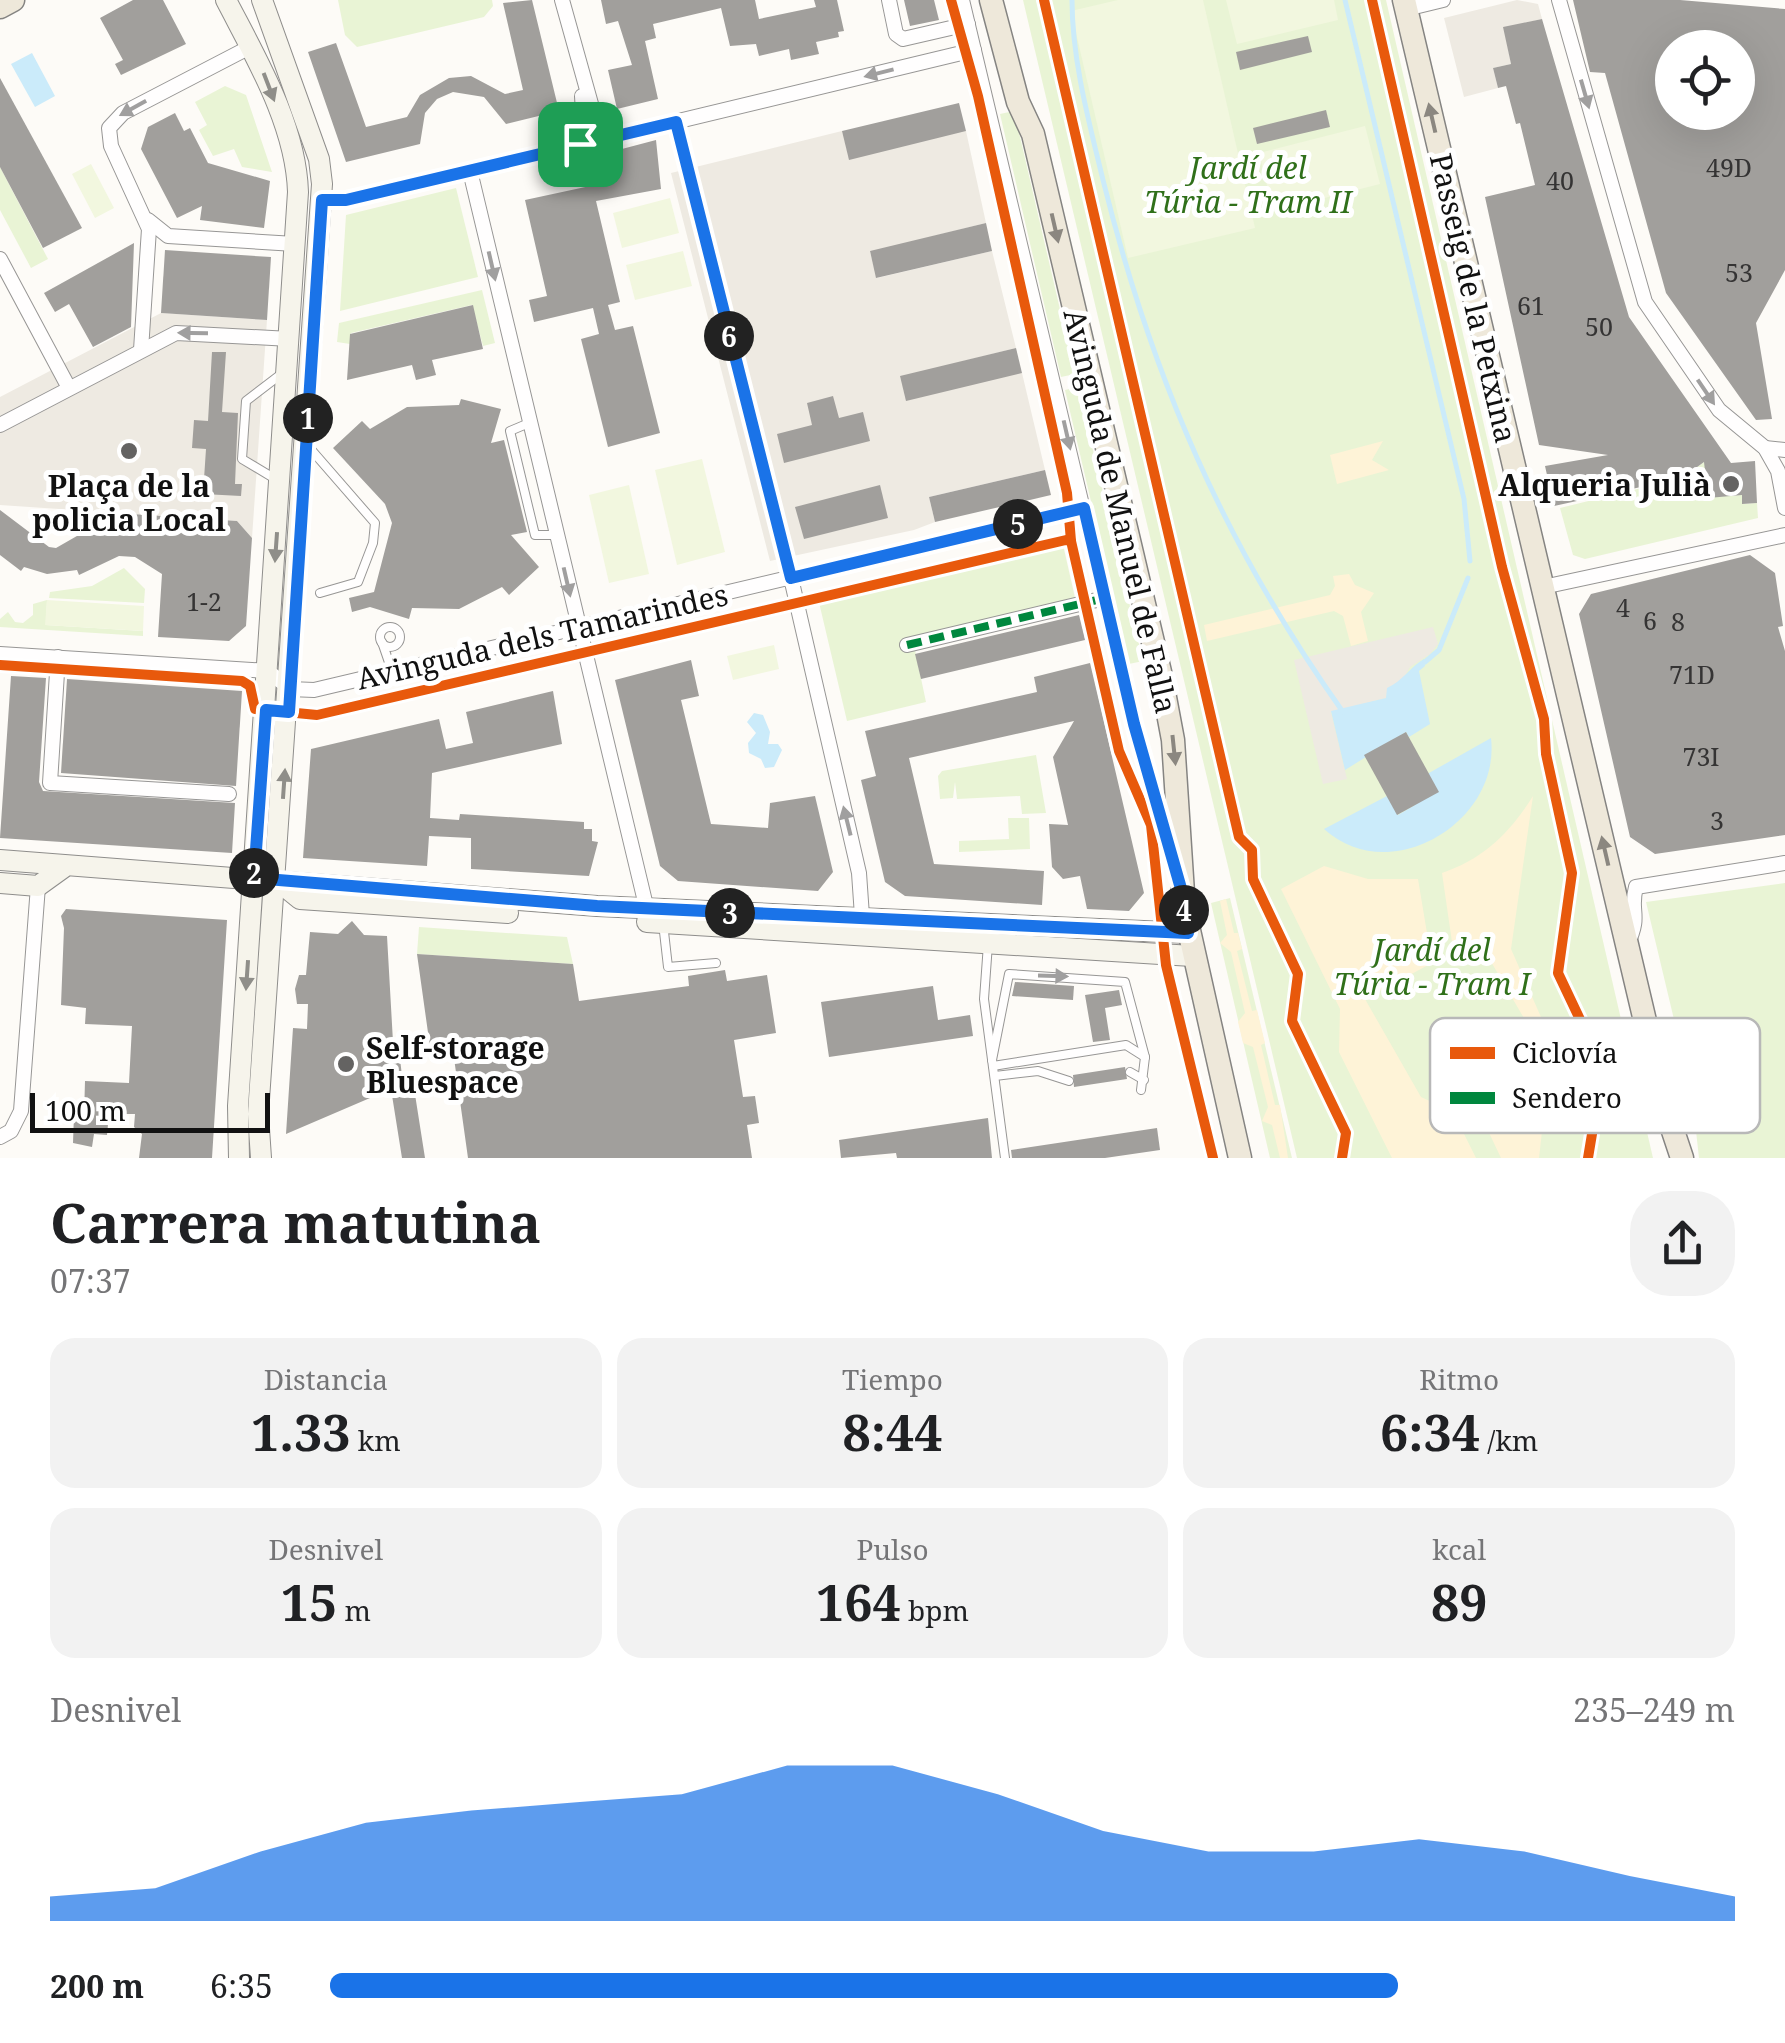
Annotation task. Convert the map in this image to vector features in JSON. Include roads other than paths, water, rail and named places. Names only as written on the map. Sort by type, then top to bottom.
[{"type":"main road","points":[[0,7],[13,0]]},
{"type":"main road","name":"Avinguda de Manuel de Falla","points":[[991,0],[1018,102],[1033,134]]},
{"type":"main road","name":"Avinguda de Manuel de Falla","points":[[1007,0],[1032,98],[1033,134],[1169,713],[1182,892],[1190,945],[1240,1158]]},
{"type":"main road","name":"Passeig de la Petxina","points":[[1405,4],[1645,1018]]},
{"type":"main road","name":"Passeig de la Petxina","points":[[1674,1133],[1682,1158]]},
{"type":"street","points":[[226,0],[250,47],[296,163],[296,244],[238,1106],[239,1158]]},
{"type":"street","points":[[261,1158],[258,1114],[322,200],[318,158],[262,0]]},
{"type":"street","points":[[562,0],[580,76],[598,122],[614,136]]},
{"type":"street","points":[[888,0],[896,34],[908,39],[968,24]]},
{"type":"street","name":"Avinguda de Manuel de Falla","points":[[962,0],[1105,598],[1182,892]]},
{"type":"street","points":[[1405,4],[1442,0]]},
{"type":"street","points":[[1559,0],[1645,302],[1719,410],[1765,448],[1778,470],[1785,508]]},
{"type":"street","points":[[250,47],[123,113],[109,128],[111,146],[148,219],[168,236],[296,244]]},
{"type":"street","points":[[322,200],[346,200],[974,50]]},
{"type":"street","points":[[580,76],[584,129],[580,144]]},
{"type":"street","points":[[676,122],[791,578],[859,872],[862,916],[854,929],[838,935]]},
{"type":"street","points":[[470,171],[578,627],[653,918]]},
{"type":"street","points":[[141,350],[148,219]]},
{"type":"street","points":[[0,260],[69,388]]},
{"type":"street","points":[[0,424],[141,350],[185,332],[290,339]]},
{"type":"street","points":[[1765,448],[1785,450]]},
{"type":"street","name":"Avinguda dels Tamarindes","points":[[290,689],[314,690],[391,665],[578,627],[1084,508]]},
{"type":"street","points":[[1544,587],[1785,535]]},
{"type":"street","points":[[907,646],[1105,598]]},
{"type":"street","points":[[0,654],[268,671],[290,689]]},
{"type":"street","points":[[58,658],[50,783],[228,794]]},
{"type":"street","points":[[0,860],[63,868],[254,878],[277,881],[300,899],[653,918],[838,935],[1190,945]]},
{"type":"street","name":"Passeig de la Petxina","points":[[1628,946],[1638,922],[1636,887],[1785,863]]},
{"type":"street","points":[[0,884],[38,886],[63,868]]},
{"type":"street","points":[[0,1136],[11,1131],[21,1111],[38,886]]},
{"type":"street","points":[[653,918],[862,916],[1190,945]]},
{"type":"street","name":"Passeig de la Petxina","points":[[1669,1133],[1672,1158]]},
{"type":"lane","points":[[280,482],[242,459],[246,401],[288,370]]},
{"type":"lane","points":[[306,444],[375,523],[374,543],[358,582],[320,593]]},
{"type":"lane","points":[[392,627],[400,633],[391,665],[381,633],[392,627]]},
{"type":"lane","points":[[382,642],[390,646],[398,642]]},
{"type":"lane","points":[[653,918],[668,967],[716,963]]},
{"type":"lane","points":[[988,942],[984,1000],[1006,1158]]},
{"type":"lane","points":[[993,1067],[1009,974],[1125,982],[1146,1057],[1142,1085],[1130,1072]]},
{"type":"lane","points":[[993,1067],[1126,1045],[1146,1057]]},
{"type":"lane","points":[[993,1067],[1038,1070],[1069,1081]]},
{"type":"water","points":[[32,53],[55,96],[35,107],[11,64]]},
{"type":"water","points":[[1424,659],[1425,666],[1419,671],[1430,724],[1409,737],[1406,732],[1345,770],[1331,711],[1386,698],[1387,688]]},
{"type":"water","points":[[754,713],[763,715],[770,732],[768,744],[778,744],[782,750],[774,767],[765,768],[761,759],[749,753],[748,743],[756,733],[747,722]]},
{"type":"water","points":[[1491,738],[1489,768],[1478,796],[1460,820],[1436,838],[1408,849],[1379,852],[1351,846],[1324,829],[1387,796],[1398,815],[1415,805],[1429,773]]},
{"type":"waterway","points":[[1072,0],[1078,68],[1103,180],[1169,392],[1228,523],[1301,650],[1343,712]]},
{"type":"waterway","points":[[1345,0],[1464,499],[1470,561]]},
{"type":"waterway","points":[[1425,662],[1439,650],[1468,578]]},
{"type":"place","name":"Plaça de la policia Local","points":[[129,451]]},
{"type":"place","name":"Alqueria Julià","points":[[1731,484]]},
{"type":"place","name":"Self-storage Bluespace","points":[[346,1064]]},
{"type":"park label","name":"Jardí del Túria - Tram II","points":[[1248,184]]},
{"type":"park label","name":"Jardí del Túria - Tram I","points":[[1432,966]]}]
